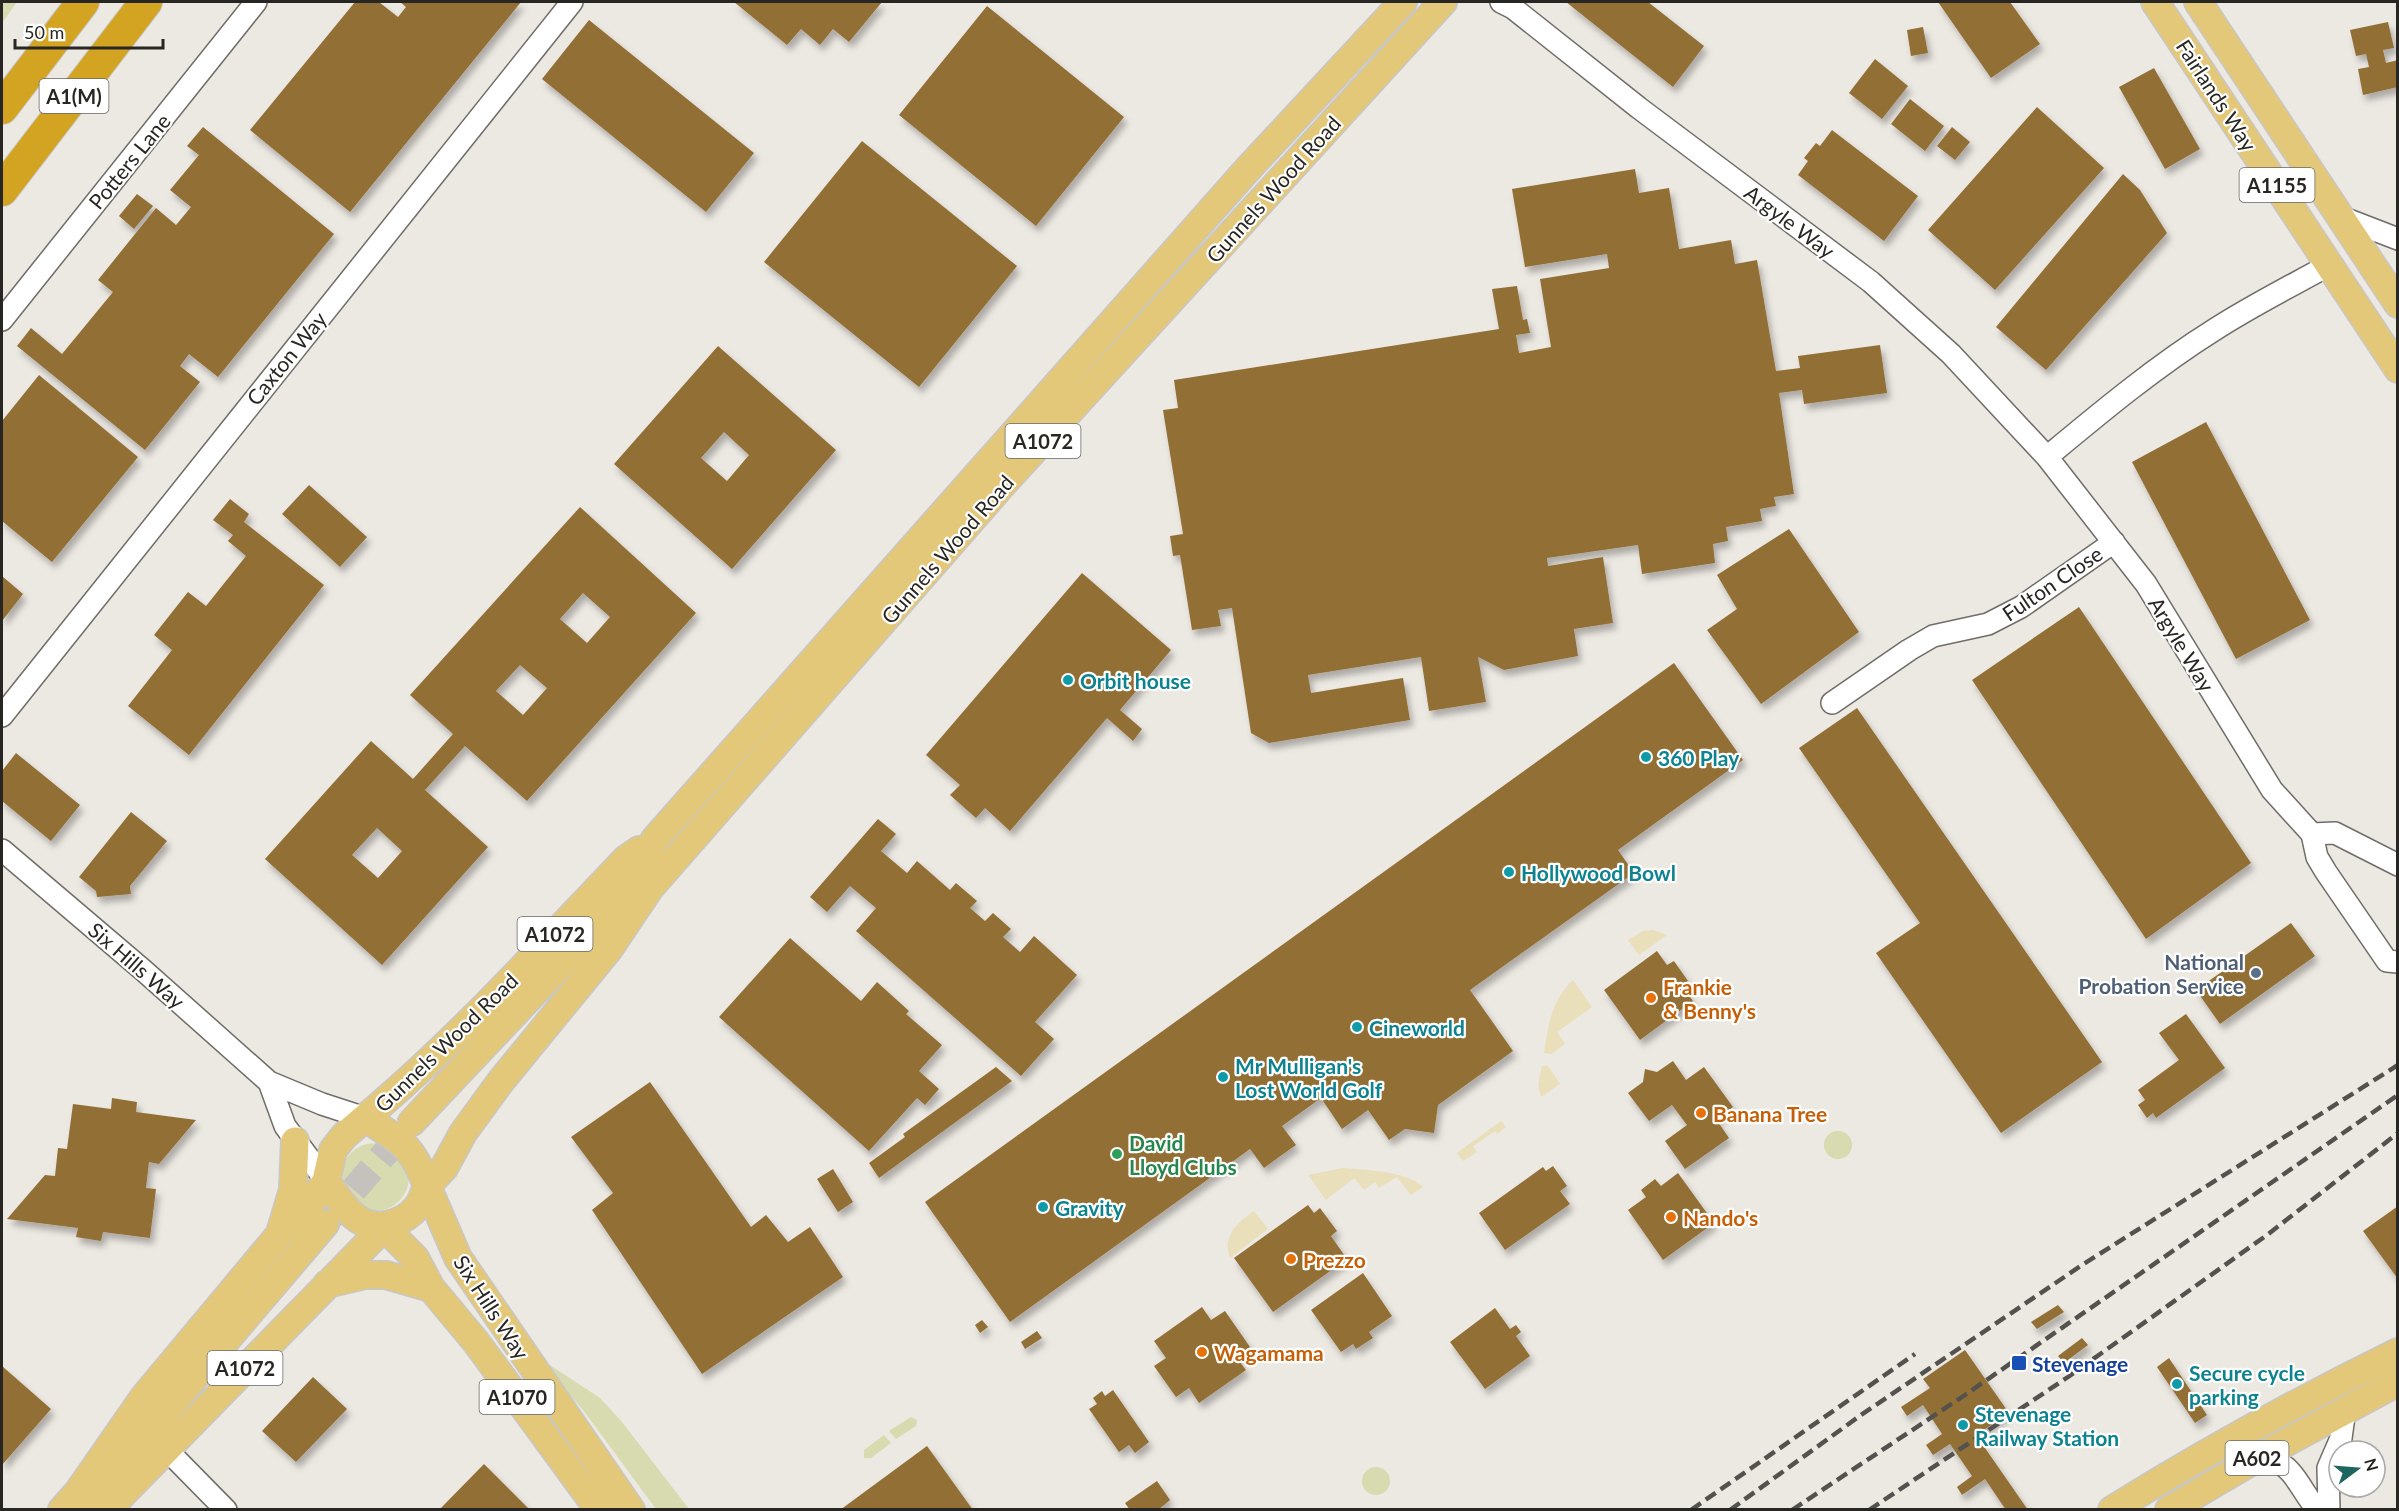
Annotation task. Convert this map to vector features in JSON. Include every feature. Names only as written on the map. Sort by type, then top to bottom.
[{"type":"highway","name":"A1(M)","points":[[2,108],[83,2]]},
{"type":"highway","name":"A1(M)","points":[[2,190],[146,2]]},
{"type":"main road","name":"Gunnels Wood Road","points":[[412,1122],[598,925],[638,869],[655,839],[1247,170],[1403,2]]},
{"type":"main road","name":"Gunnels Wood Road","points":[[107,1509],[384,1227],[417,1207],[427,1186],[444,1168],[463,1133],[501,1081],[609,949],[650,888],[1003,484],[1443,2]]},
{"type":"main road","name":"Fairlands Way","points":[[2156,2],[2397,369]]},
{"type":"main road","name":"Fairlands Way","points":[[2198,2],[2341,217],[2396,291]]},
{"type":"main road","name":"Gunnels Wood Road","points":[[78,1503],[144,1397],[280,1234],[309,1206],[326,1181],[333,1150],[344,1136],[411,1080],[459,1034],[626,859],[655,839]]},
{"type":"main road","name":"Gunnels Wood Road","points":[[598,925],[650,888]]},
{"type":"main road","name":"Gunnels Wood Road","points":[[365,1118],[406,1145],[420,1165],[427,1186]]},
{"type":"main road","points":[[280,1234],[293,1190],[295,1141]]},
{"type":"main road","points":[[326,1181],[344,1206],[363,1222],[384,1227]]},
{"type":"main road","name":"Six Hills Way","points":[[427,1186],[458,1258],[632,1509]]},
{"type":"main road","name":"Gunnels Wood Road","points":[[78,1503],[125,1459],[325,1224]]},
{"type":"main road","name":"Six Hills Way","points":[[384,1227],[415,1258],[431,1288],[476,1342],[599,1509]]},
{"type":"main road","points":[[327,1284],[365,1275],[386,1275],[431,1288]]},
{"type":"main road","name":"A602","points":[[2112,1509],[2265,1420],[2397,1352]]},
{"type":"main road","name":"A602","points":[[2169,1509],[2397,1382]]},
{"type":"street","name":"Potters Lane","points":[[2,320],[256,2]]},
{"type":"street","name":"Caxton Way","points":[[2,716],[572,2]]},
{"type":"street","name":"Argyle Way","points":[[1508,4],[1639,108],[1871,282],[1951,354],[2047,457],[2146,584],[2272,790],[2312,834],[2317,856],[2333,882],[2387,961],[2397,962]]},
{"type":"street","points":[[2341,217],[2397,239]]},
{"type":"street","points":[[2047,457],[2102,411],[2196,341],[2237,315],[2329,265]]},
{"type":"street","name":"Fulton Close","points":[[1832,703],[1933,636],[1988,624],[2021,607],[2114,542]]},
{"type":"street","points":[[2312,834],[2336,833],[2397,865]]},
{"type":"street","name":"Six Hills Way","points":[[2,850],[269,1082],[322,1104],[365,1118]]},
{"type":"street","name":"Six Hills Way","points":[[269,1082],[285,1126],[326,1181]]},
{"type":"street","points":[[2329,1509],[2328,1468],[2341,1438],[2346,1409]]},
{"type":"street","points":[[167,1450],[226,1509]]},
{"type":"street","points":[[2259,1457],[2278,1462],[2293,1476],[2309,1501],[2318,1509]]},
{"type":"green space","points":[[2,2],[17,2],[2,23]]},
{"type":"green space","points":[[1838,1131],[1848,1135],[1852,1145],[1848,1155],[1838,1159],[1828,1155],[1824,1145],[1828,1135]]},
{"type":"green space","points":[[368,1143],[382,1143],[394,1148],[404,1158],[409,1177],[404,1196],[394,1206],[382,1211],[368,1211],[356,1206],[346,1196],[341,1184],[341,1170],[346,1158],[356,1148]]},
{"type":"green space","points":[[536,1356],[600,1398],[622,1422],[689,1509],[656,1509],[583,1410]]},
{"type":"green space","points":[[911,1417],[917,1420],[916,1426],[896,1439],[889,1431]]},
{"type":"green space","points":[[884,1435],[891,1443],[871,1458],[864,1458],[864,1450]]},
{"type":"green space","points":[[1376,1467],[1386,1471],[1390,1481],[1386,1491],[1376,1495],[1366,1491],[1362,1481],[1366,1471]]},
{"type":"sand","points":[[1653,930],[1667,935],[1639,955],[1628,940],[1643,931]]},
{"type":"sand","points":[[1573,980],[1592,1007],[1557,1032],[1565,1044],[1551,1054],[1544,1053],[1549,1023],[1556,1005]]},
{"type":"sand","points":[[1542,1066],[1548,1066],[1560,1084],[1541,1097],[1538,1085]]},
{"type":"sand","points":[[1501,1121],[1506,1127],[1497,1134],[1495,1131],[1473,1146],[1477,1152],[1463,1161],[1457,1153]]},
{"type":"sand","points":[[1343,1168],[1397,1174],[1423,1187],[1411,1195],[1397,1177],[1379,1188],[1375,1182],[1364,1190],[1354,1178],[1326,1200],[1308,1175]]},
{"type":"sand","points":[[1254,1211],[1268,1229],[1230,1258],[1228,1243],[1233,1231]]},
{"type":"building","points":[[355,2],[379,2],[398,17],[406,7],[400,2],[521,2],[350,212],[250,130]]},
{"type":"building","points":[[734,2],[882,2],[849,42],[833,29],[820,45],[801,29],[787,45]]},
{"type":"building","points":[[1566,2],[1648,2],[1704,46],[1673,87]]},
{"type":"building","points":[[1938,2],[2010,2],[2040,44],[1991,78]]},
{"type":"building","points":[[987,6],[1124,117],[1036,226],[899,115]]},
{"type":"building","points":[[589,20],[754,153],[706,212],[542,79]]},
{"type":"building","points":[[2388,22],[2394,48],[2383,50],[2386,63],[2398,60],[2398,87],[2363,95],[2358,69],[2369,67],[2366,54],[2356,56],[2350,30]]},
{"type":"building","points":[[1923,27],[1928,53],[1911,56],[1907,30]]},
{"type":"building","points":[[1875,59],[1908,86],[1882,119],[1849,93]]},
{"type":"building","points":[[2154,68],[2200,149],[2165,169],[2119,87]]},
{"type":"building","points":[[1910,99],[1944,126],[1925,151],[1891,124]]},
{"type":"building","points":[[2037,107],[2104,168],[1995,290],[1928,230]]},
{"type":"building","points":[[203,127],[334,234],[218,377],[189,354],[180,366],[200,382],[145,450],[17,346],[31,328],[62,354],[113,292],[98,280],[156,208],[176,225],[191,207],[170,190],[199,155],[187,146]]},
{"type":"building","points":[[1952,127],[1970,142],[1955,160],[1937,146]]},
{"type":"building","points":[[1832,130],[1918,196],[1884,241],[1798,175],[1808,161],[1804,158],[1816,143],[1820,146]]},
{"type":"building","points":[[862,141],[1017,266],[919,387],[764,262]]},
{"type":"building","points":[[1635,169],[1639,193],[1669,188],[1679,249],[1731,240],[1735,264],[1757,260],[1776,371],[1800,368],[1798,356],[1880,345],[1887,393],[1804,404],[1802,390],[1779,393],[1794,494],[1774,497],[1776,506],[1760,509],[1762,521],[1726,527],[1728,541],[1713,544],[1715,563],[1642,574],[1638,545],[1547,558],[1548,566],[1603,557],[1613,623],[1574,629],[1578,656],[1504,670],[1478,657],[1486,702],[1429,711],[1421,657],[1308,675],[1311,693],[1403,678],[1410,720],[1269,743],[1251,733],[1232,608],[1218,610],[1221,626],[1192,630],[1180,555],[1173,556],[1170,536],[1183,534],[1163,410],[1178,408],[1174,380],[1499,329],[1492,289],[1517,286],[1523,320],[1527,319],[1530,333],[1516,335],[1519,353],[1551,347],[1540,279],[1609,268],[1607,254],[1525,267],[1512,189]]},
{"type":"building","points":[[2123,174],[2140,190],[2167,233],[2046,370],[1996,327]]},
{"type":"building","points":[[137,194],[153,206],[134,229],[119,216]]},
{"type":"building","points":[[718,346],[836,450],[732,569],[614,464]],"holes":[[[724,432],[749,455],[727,481],[701,458]]]},
{"type":"building","points":[[39,375],[138,457],[52,562],[2,521],[2,421]]},
{"type":"building","points":[[2206,422],[2310,620],[2236,659],[2132,462]]},
{"type":"building","points":[[309,485],[367,537],[340,567],[282,514]]},
{"type":"building","points":[[230,499],[249,514],[244,522],[324,585],[189,755],[128,706],[172,650],[154,635],[188,592],[206,606],[246,556],[228,541],[233,535],[213,520]]},
{"type":"building","points":[[580,507],[696,613],[527,801],[465,746],[425,790],[488,847],[382,965],[265,859],[371,741],[413,779],[453,734],[410,695]],"holes":[[[583,593],[610,617],[587,643],[560,619]],[[520,665],[547,688],[523,715],[496,691]],[[377,828],[402,851],[378,878],[352,855]]]},
{"type":"building","points":[[1789,529],[1859,632],[1761,704],[1707,630],[1737,609],[1717,575]]},
{"type":"building","name":"Orbit house","points":[[1082,573],[1171,650],[1120,710],[1142,729],[1133,741],[1107,718],[1010,831],[985,808],[976,818],[950,795],[960,785],[926,755]]},
{"type":"building","points":[[2,576],[23,594],[2,621]]},
{"type":"building","points":[[2079,607],[2251,863],[2146,939],[1972,680]]},
{"type":"building","points":[[1674,663],[1743,760],[1618,850],[1634,873],[1470,990],[1513,1051],[1438,1105],[1434,1133],[1405,1129],[1389,1140],[1368,1110],[1342,1129],[1321,1098],[1282,1126],[1296,1145],[1264,1168],[1250,1149],[1010,1322],[925,1202]]},
{"type":"building","points":[[1857,708],[2102,1062],[2001,1133],[1876,953],[1920,923],[1799,748]]},
{"type":"building","points":[[16,753],[80,805],[51,841],[2,801],[2,771]]},
{"type":"building","points":[[131,812],[167,841],[130,886],[131,894],[97,897],[96,891],[79,877]]},
{"type":"building","points":[[878,819],[896,834],[881,851],[907,873],[917,861],[950,890],[956,883],[977,901],[970,908],[985,921],[993,913],[1011,929],[1003,937],[1020,952],[1034,936],[1077,975],[1035,1022],[1054,1039],[1021,1076],[856,931],[876,908],[850,886],[827,912],[810,897]]},
{"type":"building","name":"National Probation Service","points":[[2291,923],[2315,956],[2220,1024],[2196,990]]},
{"type":"building","points":[[790,938],[861,1001],[877,982],[909,1011],[906,1014],[942,1045],[919,1071],[939,1089],[925,1105],[917,1098],[869,1151],[719,1017]]},
{"type":"building","name":"Frankie & Benny's","points":[[1657,951],[1667,965],[1674,961],[1688,981],[1682,985],[1693,1001],[1640,1040],[1604,990]]},
{"type":"building","points":[[2186,1014],[2225,1068],[2156,1118],[2153,1113],[2147,1118],[2138,1105],[2145,1100],[2138,1090],[2179,1060],[2159,1033]]},
{"type":"building","name":"Banana Tree","points":[[1673,1061],[1686,1080],[1704,1067],[1733,1107],[1716,1119],[1729,1138],[1685,1169],[1665,1141],[1687,1125],[1672,1105],[1649,1121],[1628,1093],[1643,1082],[1645,1069],[1657,1072]]},
{"type":"building","points":[[996,1067],[1012,1081],[879,1178],[869,1163],[905,1137],[903,1134]]},
{"type":"building","points":[[650,1082],[751,1227],[766,1215],[788,1242],[810,1227],[843,1277],[702,1374],[592,1210],[613,1193],[571,1137]]},
{"type":"building","points":[[112,1098],[137,1102],[136,1112],[196,1120],[159,1164],[149,1162],[146,1188],[156,1189],[150,1238],[103,1232],[101,1241],[76,1237],[78,1228],[7,1219],[45,1175],[55,1176],[58,1148],[67,1149],[73,1104],[111,1109]]},
{"type":"building","points":[[1553,1166],[1567,1186],[1560,1191],[1570,1204],[1505,1250],[1479,1213],[1543,1167],[1546,1171]]},
{"type":"building","points":[[833,1169],[853,1202],[838,1212],[817,1179]]},
{"type":"building","name":"Nando's","points":[[1678,1173],[1714,1223],[1663,1260],[1628,1210],[1646,1197],[1641,1190],[1655,1179],[1661,1186]]},
{"type":"building","name":"Prezzo","points":[[1308,1205],[1314,1213],[1320,1208],[1337,1231],[1331,1236],[1347,1259],[1273,1312],[1234,1258]]},
{"type":"building","points":[[2398,1206],[2398,1279],[2363,1231]]},
{"type":"building","points":[[1363,1273],[1392,1316],[1369,1332],[1373,1338],[1356,1349],[1353,1344],[1341,1352],[1311,1310]]},
{"type":"building","points":[[2058,1305],[2064,1312],[2037,1329],[2031,1322]]},
{"type":"building","name":"Wagamama","points":[[1202,1307],[1211,1320],[1225,1311],[1250,1347],[1236,1357],[1246,1370],[1199,1403],[1189,1388],[1176,1397],[1154,1366],[1166,1358],[1154,1341]]},
{"type":"building","points":[[1495,1308],[1510,1329],[1516,1325],[1521,1332],[1516,1336],[1530,1356],[1485,1389],[1450,1342]]},
{"type":"building","points":[[982,1320],[988,1327],[980,1333],[975,1325]]},
{"type":"building","points":[[1037,1331],[1042,1338],[1025,1349],[1021,1342]]},
{"type":"building","points":[[2082,1338],[2088,1345],[2064,1363],[2058,1356]]},
{"type":"building","name":"Stevenage Railway Station","points":[[1965,1350],[2009,1413],[1976,1435],[2028,1510],[2006,1510],[1985,1479],[1962,1495],[1957,1487],[1972,1476],[1950,1444],[1933,1455],[1926,1445],[1942,1434],[1923,1405],[1907,1416],[1901,1407],[1930,1388],[1923,1379]]},
{"type":"building","name":"Secure cycle parking","points":[[2169,1358],[2207,1415],[2195,1423],[2157,1367]]},
{"type":"building","points":[[2,1366],[51,1409],[2,1465]]},
{"type":"building","points":[[313,1377],[347,1409],[296,1462],[262,1431]]},
{"type":"building","points":[[1113,1390],[1149,1442],[1135,1453],[1129,1445],[1119,1452],[1089,1409],[1097,1404],[1093,1398],[1102,1391],[1105,1396]]},
{"type":"building","points":[[927,1446],[973,1510],[840,1510]]},
{"type":"building","points":[[484,1464],[530,1510],[439,1510]]},
{"type":"building","points":[[1157,1481],[1170,1500],[1158,1510],[1130,1510],[1125,1503]]},
{"type":"tunnel","points":[[327,1221],[411,1123]]},
{"type":"railway","points":[[1730,1510],[1861,1415],[2082,1265],[2398,1065]]},
{"type":"railway","points":[[1792,1510],[1965,1395],[2398,1095]]},
{"type":"railway","points":[[1869,1510],[2068,1377],[2267,1235],[2398,1133]]},
{"type":"railway","points":[[1691,1510],[1915,1354]]},
{"type":"place","name":"Orbit house","points":[[1068,680]]},
{"type":"place","name":"360 Play","points":[[1646,757]]},
{"type":"place","name":"Hollywood Bowl","points":[[1509,872]]},
{"type":"place","name":"National Probation Service","points":[[2256,973]]},
{"type":"place","name":"Frankie & Benny's","points":[[1651,998]]},
{"type":"place","name":"Cineworld","points":[[1357,1027]]},
{"type":"place","name":"Mr Mulligan's Lost World Golf","points":[[1223,1077]]},
{"type":"place","name":"Banana Tree","points":[[1701,1113]]},
{"type":"place","name":"David Lloyd Clubs","points":[[1117,1154]]},
{"type":"place","name":"Gravity","points":[[1043,1207]]},
{"type":"place","name":"Nando's","points":[[1671,1217]]},
{"type":"place","name":"Prezzo","points":[[1291,1259]]},
{"type":"place","name":"Wagamama","points":[[1202,1352]]},
{"type":"place","name":"Stevenage","points":[[2019,1363]]},
{"type":"place","name":"Secure cycle parking","points":[[2177,1384]]},
{"type":"place","name":"Stevenage Railway Station","points":[[1963,1425]]}]
